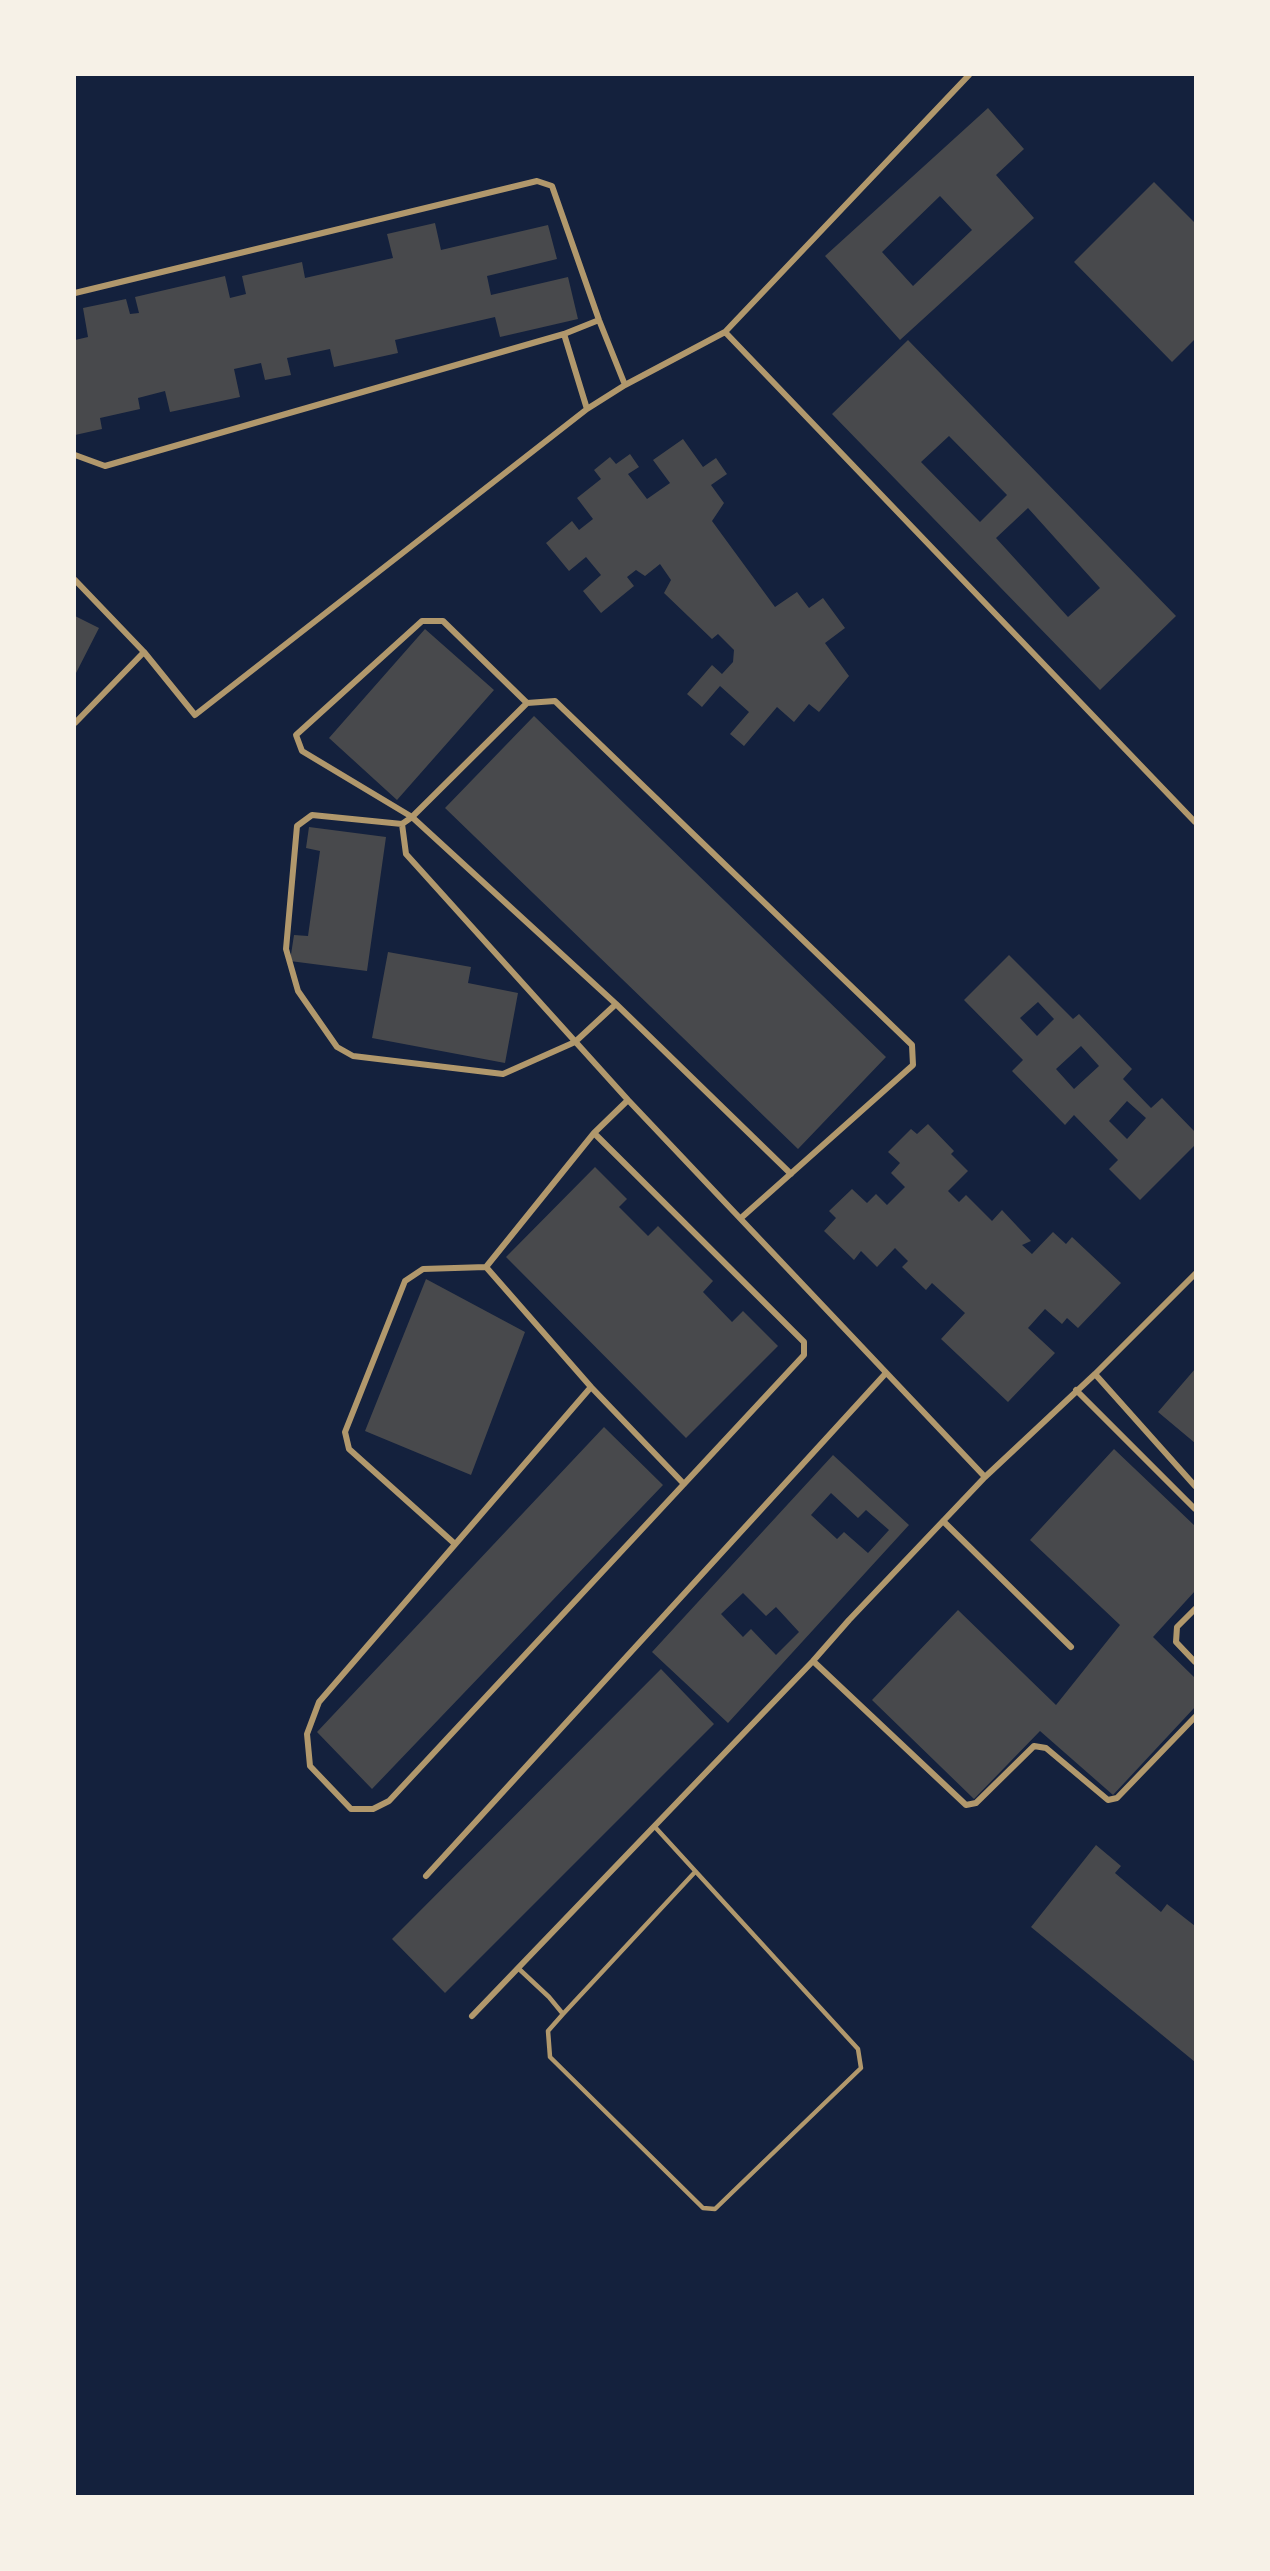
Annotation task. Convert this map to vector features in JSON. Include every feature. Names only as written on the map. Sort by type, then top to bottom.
[{"type":"street","points":[[75,580],[144,652],[195,716],[587,409],[625,385],[725,332],[969,75]]},
{"type":"street","points":[[75,293],[537,181],[552,186],[598,320],[625,385]]},
{"type":"street","points":[[75,455],[105,466],[564,334],[598,320]]},
{"type":"street","points":[[725,332],[1195,822]]},
{"type":"street","points":[[564,334],[587,409]]},
{"type":"street","points":[[526,703],[443,621],[422,621],[296,735],[302,751],[412,817],[616,1004],[791,1174]]},
{"type":"street","points":[[75,723],[144,652]]},
{"type":"street","points":[[616,1004],[575,1042],[503,1074],[353,1056],[337,1047],[298,991],[286,949],[297,826],[312,814],[402,824],[412,817],[526,703],[555,702],[912,1045],[914,1065],[741,1218]]},
{"type":"street","points":[[402,824],[406,854],[628,1100],[985,1478]]},
{"type":"street","points":[[455,1544],[349,1449],[345,1432],[405,1281],[423,1269],[486,1267],[594,1133],[628,1100]]},
{"type":"street","points":[[591,1387],[319,1702],[307,1734],[310,1766],[351,1809],[373,1809],[389,1801],[804,1355],[804,1342],[594,1133]]},
{"type":"street","points":[[486,1267],[591,1387],[684,1484]]},
{"type":"street","points":[[472,2016],[813,1661],[943,1521],[1195,1274]]},
{"type":"street","points":[[426,1876],[886,1373]]},
{"type":"street","points":[[1095,1374],[1195,1486]]},
{"type":"street","points":[[1076,1390],[1195,1509]]},
{"type":"street","points":[[943,1521],[1071,1647]]},
{"type":"street","points":[[1195,1610],[1178,1627],[1176,1642],[1195,1662]]},
{"type":"street","points":[[813,1661],[966,1805],[976,1803],[1034,1746],[1046,1748],[1108,1800],[1117,1797],[1195,1717]]},
{"type":"lane","points":[[655,1827],[858,2049],[861,2068],[715,2210],[703,2208],[550,2058],[548,2031],[695,1872]]},
{"type":"lane","points":[[518,1968],[549,1997],[563,2014]]},
{"type":"building","points":[[988,108],[1024,149],[996,175],[1034,218],[900,340],[825,256]],"holes":[[[940,196],[972,230],[913,286],[882,252]]]},
{"type":"building","points":[[1154,182],[1195,223],[1195,339],[1172,362],[1074,262]]},
{"type":"building","points":[[435,223],[441,250],[548,225],[557,259],[487,276],[491,295],[568,277],[578,319],[500,337],[495,317],[395,340],[398,353],[334,367],[330,349],[287,358],[291,375],[265,380],[261,363],[234,369],[240,397],[170,412],[165,391],[138,398],[140,409],[100,418],[102,429],[75,435],[75,340],[88,337],[83,308],[126,299],[130,314],[139,313],[135,297],[225,276],[230,298],[246,294],[242,276],[302,262],[305,278],[393,258],[387,234]]},
{"type":"building","points":[[908,340],[1176,616],[1100,690],[832,414]],"holes":[[[949,436],[1007,495],[980,522],[921,462]],[[1028,508],[1100,588],[1068,617],[996,538]]]},
{"type":"building","points":[[683,439],[703,467],[716,458],[727,474],[711,485],[724,503],[712,521],[775,607],[797,592],[809,608],[823,598],[845,628],[825,643],[849,676],[819,712],[809,704],[794,722],[777,707],[744,746],[730,734],[749,712],[720,686],[702,707],[687,694],[712,665],[722,674],[733,662],[734,650],[718,634],[712,639],[664,593],[671,580],[660,564],[645,576],[636,570],[627,577],[634,586],[601,613],[583,591],[601,575],[586,557],[569,571],[546,543],[572,521],[579,530],[593,519],[577,498],[601,479],[594,470],[610,457],[616,464],[630,454],[639,467],[628,474],[647,499],[670,483],[653,460]]},
{"type":"building","points":[[75,616],[99,628],[75,675]]},
{"type":"building","points":[[425,629],[494,690],[397,800],[329,738]]},
{"type":"building","points":[[534,716],[886,1057],[798,1149],[445,808]]},
{"type":"building","points":[[309,827],[386,837],[367,971],[290,961],[294,935],[308,936],[320,851],[306,848]]},
{"type":"building","points":[[388,952],[471,967],[468,983],[518,993],[505,1063],[372,1038]]},
{"type":"building","points":[[1009,955],[1073,1019],[1079,1014],[1132,1069],[1123,1079],[1151,1108],[1162,1098],[1195,1132],[1195,1145],[1140,1200],[1109,1169],[1118,1160],[1074,1115],[1065,1125],[1012,1071],[1023,1060],[964,1000]],"holes":[[[1038,1002],[1054,1019],[1037,1036],[1020,1018]],[[1081,1046],[1099,1066],[1074,1089],[1056,1069]],[[1127,1101],[1146,1118],[1127,1139],[1109,1121]]]},
{"type":"building","points":[[928,1124],[954,1151],[951,1154],[968,1171],[948,1191],[959,1202],[966,1195],[992,1221],[1002,1210],[1031,1241],[1022,1245],[1032,1254],[1053,1232],[1066,1244],[1072,1237],[1121,1283],[1078,1328],[1067,1318],[1062,1324],[1045,1309],[1028,1328],[1055,1353],[1008,1402],[941,1339],[965,1313],[932,1283],[926,1290],[902,1267],[908,1261],[895,1248],[877,1267],[861,1251],[854,1260],[824,1231],[836,1218],[829,1211],[852,1189],[867,1203],[876,1194],[887,1205],[905,1187],[891,1173],[900,1163],[888,1152],[911,1129],[917,1134]]},
{"type":"building","points":[[595,1167],[627,1199],[619,1207],[648,1236],[658,1226],[713,1281],[703,1292],[732,1322],[743,1311],[778,1346],[686,1438],[506,1257]]},
{"type":"building","points":[[426,1279],[525,1332],[471,1475],[365,1431]]},
{"type":"building","points":[[1195,1369],[1195,1443],[1158,1412]]},
{"type":"building","points":[[604,1427],[663,1485],[372,1789],[317,1732]]},
{"type":"building","points":[[1114,1449],[1195,1526],[1195,1591],[1153,1637],[1195,1678],[1195,1707],[1113,1795],[1040,1731],[974,1799],[872,1700],[958,1610],[1056,1705],[1120,1625],[1030,1540]]},
{"type":"building","points":[[833,1455],[909,1525],[728,1723],[652,1652]],"holes":[[[831,1493],[858,1518],[866,1510],[889,1530],[868,1553],[844,1532],[837,1539],[811,1515]],[[743,1593],[766,1616],[776,1607],[799,1632],[776,1655],[751,1629],[743,1637],[721,1614]]]},
{"type":"building","points":[[661,1669],[714,1724],[445,1993],[392,1939]]},
{"type":"building","points":[[1096,1845],[1121,1866],[1115,1873],[1161,1912],[1167,1904],[1195,1926],[1195,2062],[1031,1927]]}]
